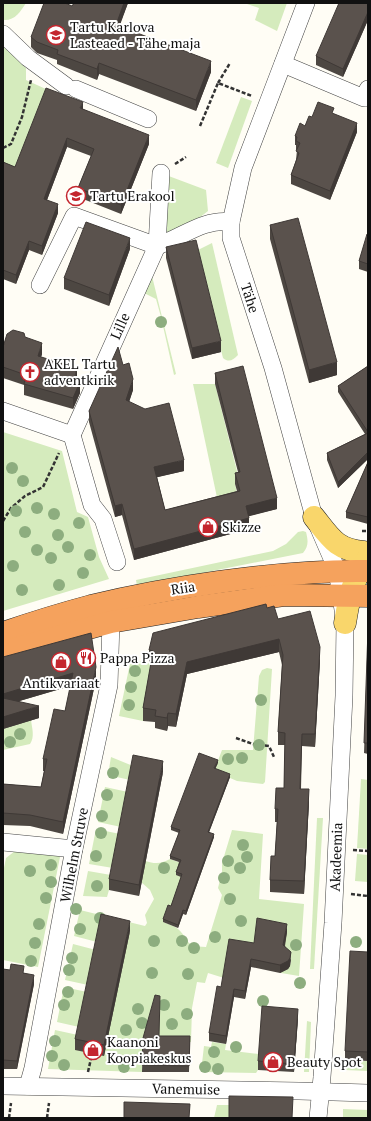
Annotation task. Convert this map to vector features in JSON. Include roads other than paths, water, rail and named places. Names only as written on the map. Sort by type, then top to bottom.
[{"type":"highway","name":"Riia","points":[[3,633],[51,617],[91,606],[177,588],[267,575],[361,565]]},
{"type":"highway","name":"Riia","points":[[3,652],[111,622],[198,607],[284,595],[353,596]]},
{"type":"main road","points":[[314,516],[330,537],[342,547],[352,551],[361,565],[345,623]]},
{"type":"street","name":"Tähe","points":[[306,3],[243,168],[230,222],[231,238],[273,368],[314,516],[361,565]]},
{"type":"street","points":[[3,34],[28,58],[71,87],[148,119]]},
{"type":"street","points":[[283,64],[364,98],[368,89]]},
{"type":"street","points":[[157,246],[161,173]]},
{"type":"street","points":[[40,285],[74,216],[157,246],[208,223],[221,221],[230,222]]},
{"type":"street","name":"Lille","points":[[72,435],[108,352],[157,246]]},
{"type":"street","points":[[3,412],[72,435],[92,505],[103,519],[117,562]]},
{"type":"street","name":"Wilhelm Struve","points":[[28,1086],[33,1068],[74,849],[109,685],[111,622]]},
{"type":"street","name":"Akadeemia","points":[[318,1118],[333,922],[344,696],[345,623]]},
{"type":"street","points":[[3,842],[74,849]]},
{"type":"street","name":"Vanemuise","points":[[7,1093],[28,1086],[368,1094]]},
{"type":"place","name":"Tartu Karlova Lasteaed - Tähe maja","points":[[56,35]]},
{"type":"place","name":"Tartu Erakool","points":[[76,196]]},
{"type":"place","name":"AKEL Tartu adventkirik","points":[[30,372]]},
{"type":"place","name":"Skizze","points":[[208,527]]},
{"type":"place","name":"Pappa Pizza","points":[[86,658]]},
{"type":"place","name":"Antikvariaat","points":[[61,662]]},
{"type":"place","name":"Kaanoni Koopiakeskus","points":[[93,1050]]},
{"type":"place","name":"Beauty Spot","points":[[273,1062]]}]
